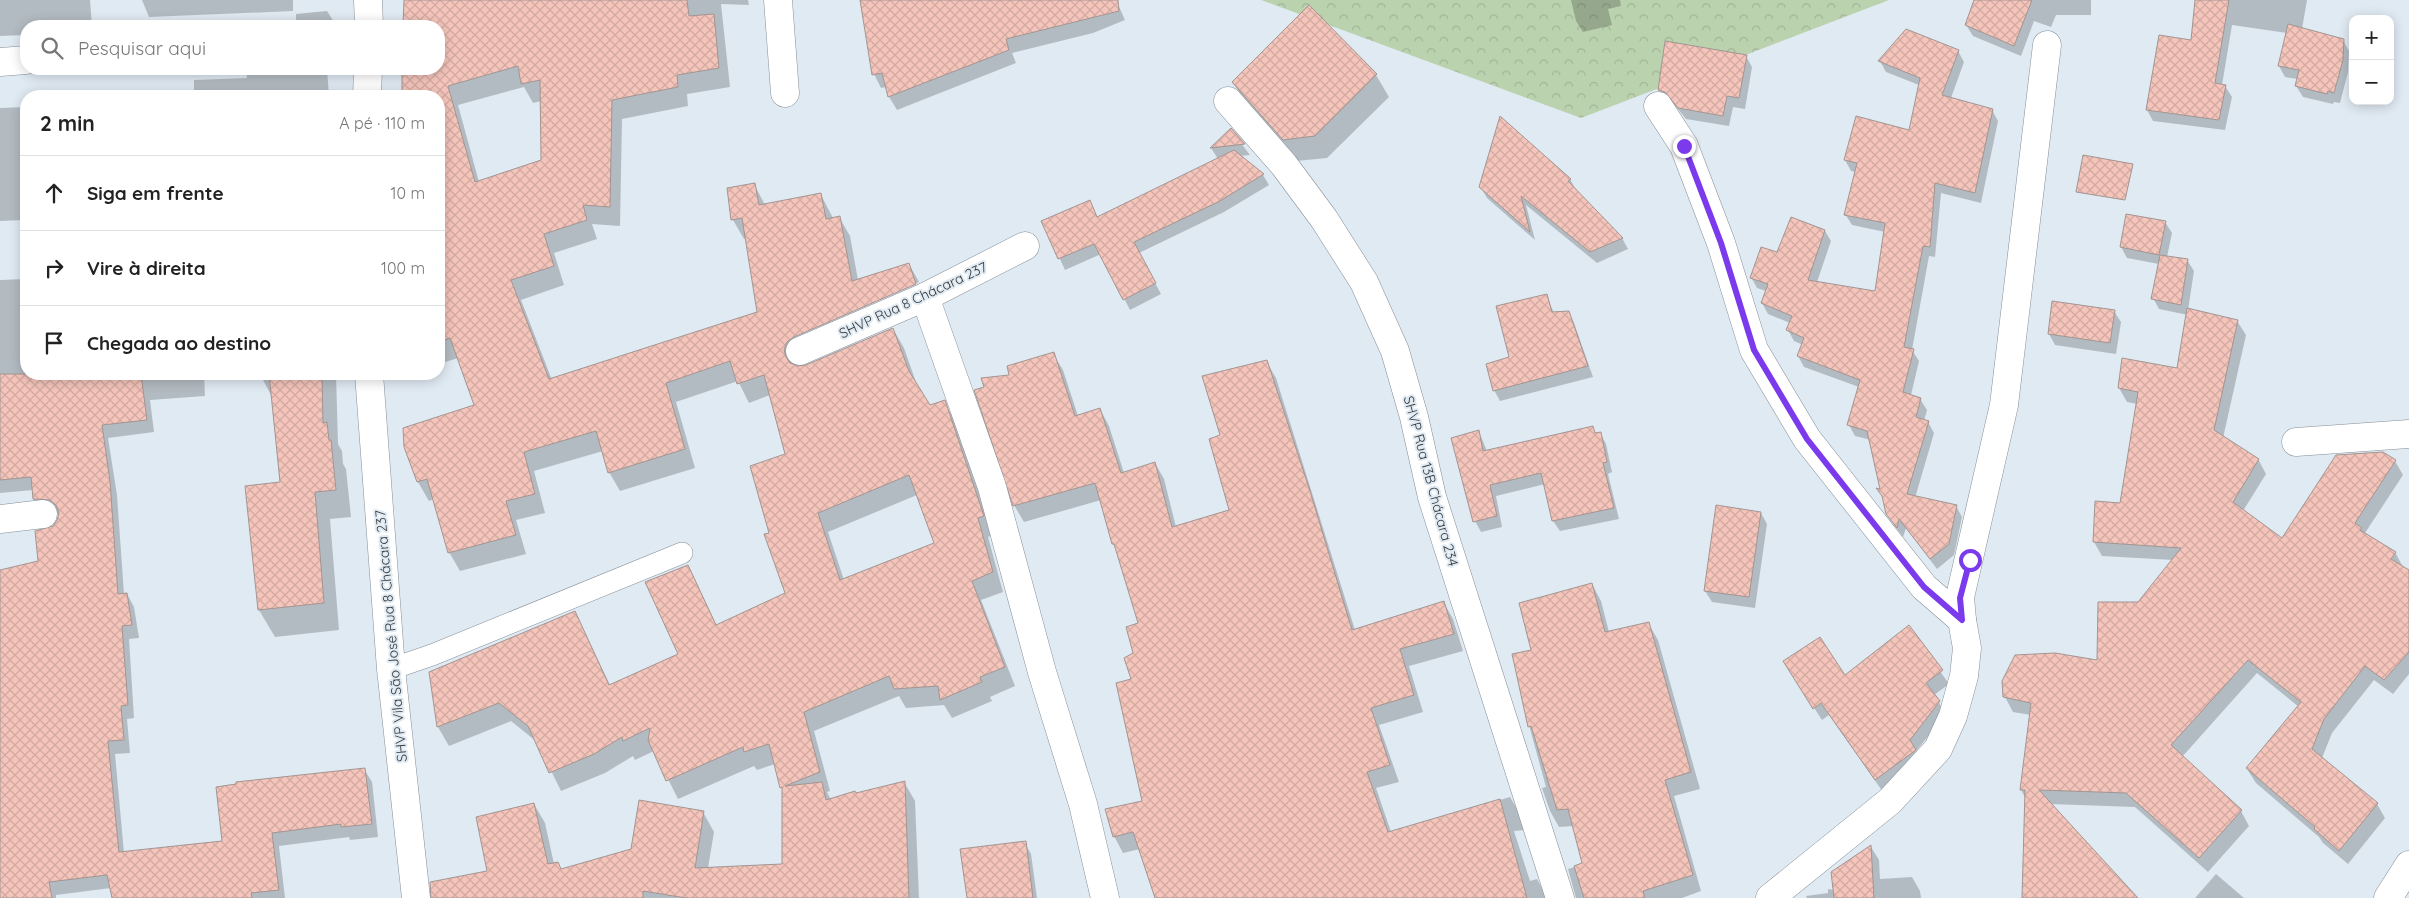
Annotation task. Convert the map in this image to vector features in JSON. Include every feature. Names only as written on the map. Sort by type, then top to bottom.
[{"type":"street","points":[[368,0],[369,20]]},
{"type":"street","points":[[778,0],[785,93]]},
{"type":"street","points":[[1770,898],[1890,801],[1938,750],[1953,716],[1964,676],[1967,648],[1960,598],[2004,405],[2047,44]]},
{"type":"street","points":[[0,62],[20,60]]},
{"type":"street","points":[[367,90],[368,75]]},
{"type":"street","name":"SHVP Rua 13B Chácara 234","points":[[1228,100],[1284,165],[1324,219],[1364,282],[1395,351],[1414,417],[1432,497],[1560,898]]},
{"type":"street","points":[[1658,106],[1687,155],[1721,243],[1754,350],[1807,439],[1924,587],[1962,620]]},
{"type":"street","name":"SHVP Rua 8 Chácara 237","points":[[800,351],[925,298],[1025,246]]},
{"type":"street","points":[[925,298],[992,487],[1042,672],[1083,804],[1105,898]]},
{"type":"street","name":"SHVP Vila São José Rua 8 Chácara 237","points":[[369,380],[391,669],[416,898]]},
{"type":"street","points":[[2296,442],[2409,434]]},
{"type":"street","points":[[0,519],[42,514]]},
{"type":"street","points":[[2388,898],[2409,864]]},
{"type":"lane","points":[[391,669],[432,655],[682,553]]},
{"type":"green space","points":[[1261,0],[1889,0],[1581,118]]},
{"type":"building","points":[[404,0],[687,0],[689,16],[714,14],[719,68],[677,75],[678,87],[612,100],[610,207],[583,205],[587,220],[544,234],[554,266],[511,280],[549,379],[757,312],[742,218],[731,220],[727,188],[755,183],[759,205],[821,193],[826,219],[840,216],[852,281],[909,263],[916,284],[794,337],[787,342],[784,350],[790,363],[798,366],[806,365],[893,328],[909,371],[930,405],[945,400],[984,516],[978,518],[993,572],[972,581],[1005,667],[980,677],[982,682],[940,700],[938,686],[894,689],[889,676],[804,712],[820,772],[785,786],[822,782],[826,800],[855,791],[856,793],[905,781],[909,898],[686,898],[643,891],[643,898],[431,898],[430,882],[487,871],[476,817],[534,803],[548,864],[558,862],[561,869],[631,849],[639,800],[704,811],[695,868],[782,864],[782,787],[780,788],[769,744],[744,752],[743,747],[666,781],[648,740],[650,728],[623,741],[622,737],[594,754],[549,773],[528,726],[499,703],[437,727],[429,672],[575,611],[609,685],[678,654],[645,582],[688,565],[716,625],[785,593],[764,534],[769,533],[750,466],[785,454],[764,375],[737,384],[730,361],[666,383],[685,449],[608,473],[596,431],[524,452],[535,494],[506,501],[516,535],[448,553],[427,479],[417,482],[404,447],[403,428],[474,405],[450,338],[445,340],[445,90],[402,90],[402,75],[445,75],[445,20],[403,20]],"holes":[[[518,66],[521,84],[540,80],[541,160],[475,182],[448,86]],[[909,475],[934,543],[840,580],[818,513]]]},
{"type":"building","points":[[860,0],[1118,0],[1119,11],[1006,39],[1009,50],[888,97],[882,73],[872,75]]},
{"type":"building","points":[[1974,0],[2032,0],[2014,46],[1965,25]]},
{"type":"building","points":[[2195,0],[2229,0],[2215,83],[2226,85],[2219,120],[2146,110],[2159,35],[2191,40]]},
{"type":"building","points":[[1309,5],[1377,74],[1315,136],[1283,140],[1232,82]]},
{"type":"building","points":[[2288,24],[2344,39],[2343,60],[2334,93],[2328,91],[2327,94],[2295,86],[2299,70],[2278,66]]},
{"type":"building","points":[[1906,29],[1959,50],[1942,95],[1993,109],[1975,193],[1935,183],[1930,247],[1923,246],[1904,347],[1914,349],[1903,392],[1921,398],[1916,417],[1929,421],[1907,494],[1957,505],[1949,544],[1930,559],[1899,519],[1897,528],[1886,514],[1882,496],[1876,488],[1880,489],[1867,431],[1847,425],[1860,380],[1797,356],[1804,338],[1786,330],[1792,316],[1761,303],[1768,284],[1750,278],[1761,247],[1777,252],[1791,217],[1825,230],[1808,280],[1875,291],[1885,223],[1844,215],[1857,163],[1844,160],[1856,116],[1909,130],[1920,78],[1878,61]]},
{"type":"building","points":[[1665,41],[1747,55],[1739,98],[1727,96],[1723,116],[1678,108],[1665,92],[1658,90]]},
{"type":"building","points":[[1500,116],[1571,179],[1568,181],[1623,238],[1590,252],[1521,196],[1530,232],[1479,187]]},
{"type":"building","points":[[1231,128],[1245,144],[1210,148]]},
{"type":"building","points":[[1234,150],[1264,174],[1218,202],[1134,242],[1156,283],[1123,300],[1094,244],[1058,259],[1041,221],[1090,200],[1097,217]]},
{"type":"building","points":[[2083,155],[2133,164],[2125,200],[2076,192]]},
{"type":"building","points":[[2126,214],[2166,221],[2159,255],[2120,247]]},
{"type":"building","points":[[2160,255],[2188,259],[2181,305],[2151,299]]},
{"type":"building","points":[[1547,294],[1552,312],[1569,311],[1588,366],[1493,391],[1486,364],[1509,357],[1496,306]]},
{"type":"building","points":[[2052,301],[2115,310],[2110,343],[2048,334]]},
{"type":"building","points":[[2187,308],[2238,320],[2214,430],[2259,459],[2233,502],[2282,538],[2336,455],[2383,452],[2396,460],[2355,523],[2362,528],[2360,530],[2396,552],[2391,559],[2409,570],[2409,652],[2384,680],[2365,666],[2324,719],[2312,749],[2378,803],[2339,851],[2314,829],[2315,827],[2246,768],[2301,702],[2248,660],[2171,745],[2242,810],[2199,858],[2126,793],[2039,790],[2138,898],[2022,898],[2025,790],[2020,790],[2031,703],[2003,697],[2002,681],[2015,655],[2055,653],[2097,660],[2098,602],[2138,602],[2181,548],[2093,542],[2095,501],[2120,503],[2138,392],[2118,388],[2122,358],[2177,368]]},
{"type":"building","points":[[1054,352],[1075,416],[1100,408],[1121,473],[1155,462],[1172,527],[1229,510],[1209,439],[1220,435],[1202,376],[1267,360],[1310,491],[1352,630],[1444,601],[1454,634],[1400,649],[1414,695],[1371,708],[1390,765],[1367,772],[1388,832],[1500,799],[1527,898],[1155,898],[1133,832],[1113,837],[1105,809],[1142,801],[1116,683],[1131,679],[1124,658],[1133,653],[1126,627],[1138,623],[1114,544],[1112,544],[1095,483],[1013,506],[974,390],[984,387],[981,378],[1009,375],[1007,366]]},
{"type":"building","points":[[0,374],[20,374],[20,380],[142,380],[147,420],[102,425],[110,481],[118,594],[127,593],[132,625],[122,626],[128,705],[121,706],[124,740],[108,741],[119,852],[222,841],[216,787],[236,784],[236,782],[365,768],[372,824],[341,827],[341,824],[272,833],[279,890],[251,893],[252,898],[112,898],[107,875],[49,882],[52,898],[0,898],[0,570],[38,561],[35,531],[53,526],[59,513],[56,505],[50,500],[33,499],[31,477],[0,480]]},
{"type":"building","points":[[270,380],[322,380],[323,423],[327,422],[329,440],[331,440],[336,490],[315,492],[324,603],[258,610],[245,486],[280,482]]},
{"type":"building","points":[[1593,426],[1595,433],[1601,432],[1607,462],[1603,463],[1614,508],[1552,521],[1541,473],[1490,485],[1497,516],[1473,522],[1451,438],[1479,430],[1483,451]]},
{"type":"building","points":[[1716,505],[1761,512],[1749,597],[1704,591]]},
{"type":"building","points":[[1592,583],[1605,632],[1649,622],[1691,772],[1665,780],[1693,875],[1643,891],[1645,898],[1584,898],[1574,866],[1582,863],[1568,809],[1557,810],[1531,726],[1528,727],[1512,654],[1531,650],[1519,603]]},
{"type":"building","points":[[1909,625],[1943,670],[1926,683],[1940,701],[1910,740],[1916,750],[1875,780],[1821,703],[1813,709],[1783,661],[1820,637],[1845,675]]},
{"type":"building","points":[[1026,841],[1033,898],[967,898],[960,849]]},
{"type":"building","points":[[1871,845],[1874,898],[1834,898],[1831,872]]},
{"type":"route","points":[[1684,146],[1721,243],[1754,350],[1807,439],[1924,587],[1962,620],[1960,598],[1970,560]]}]
